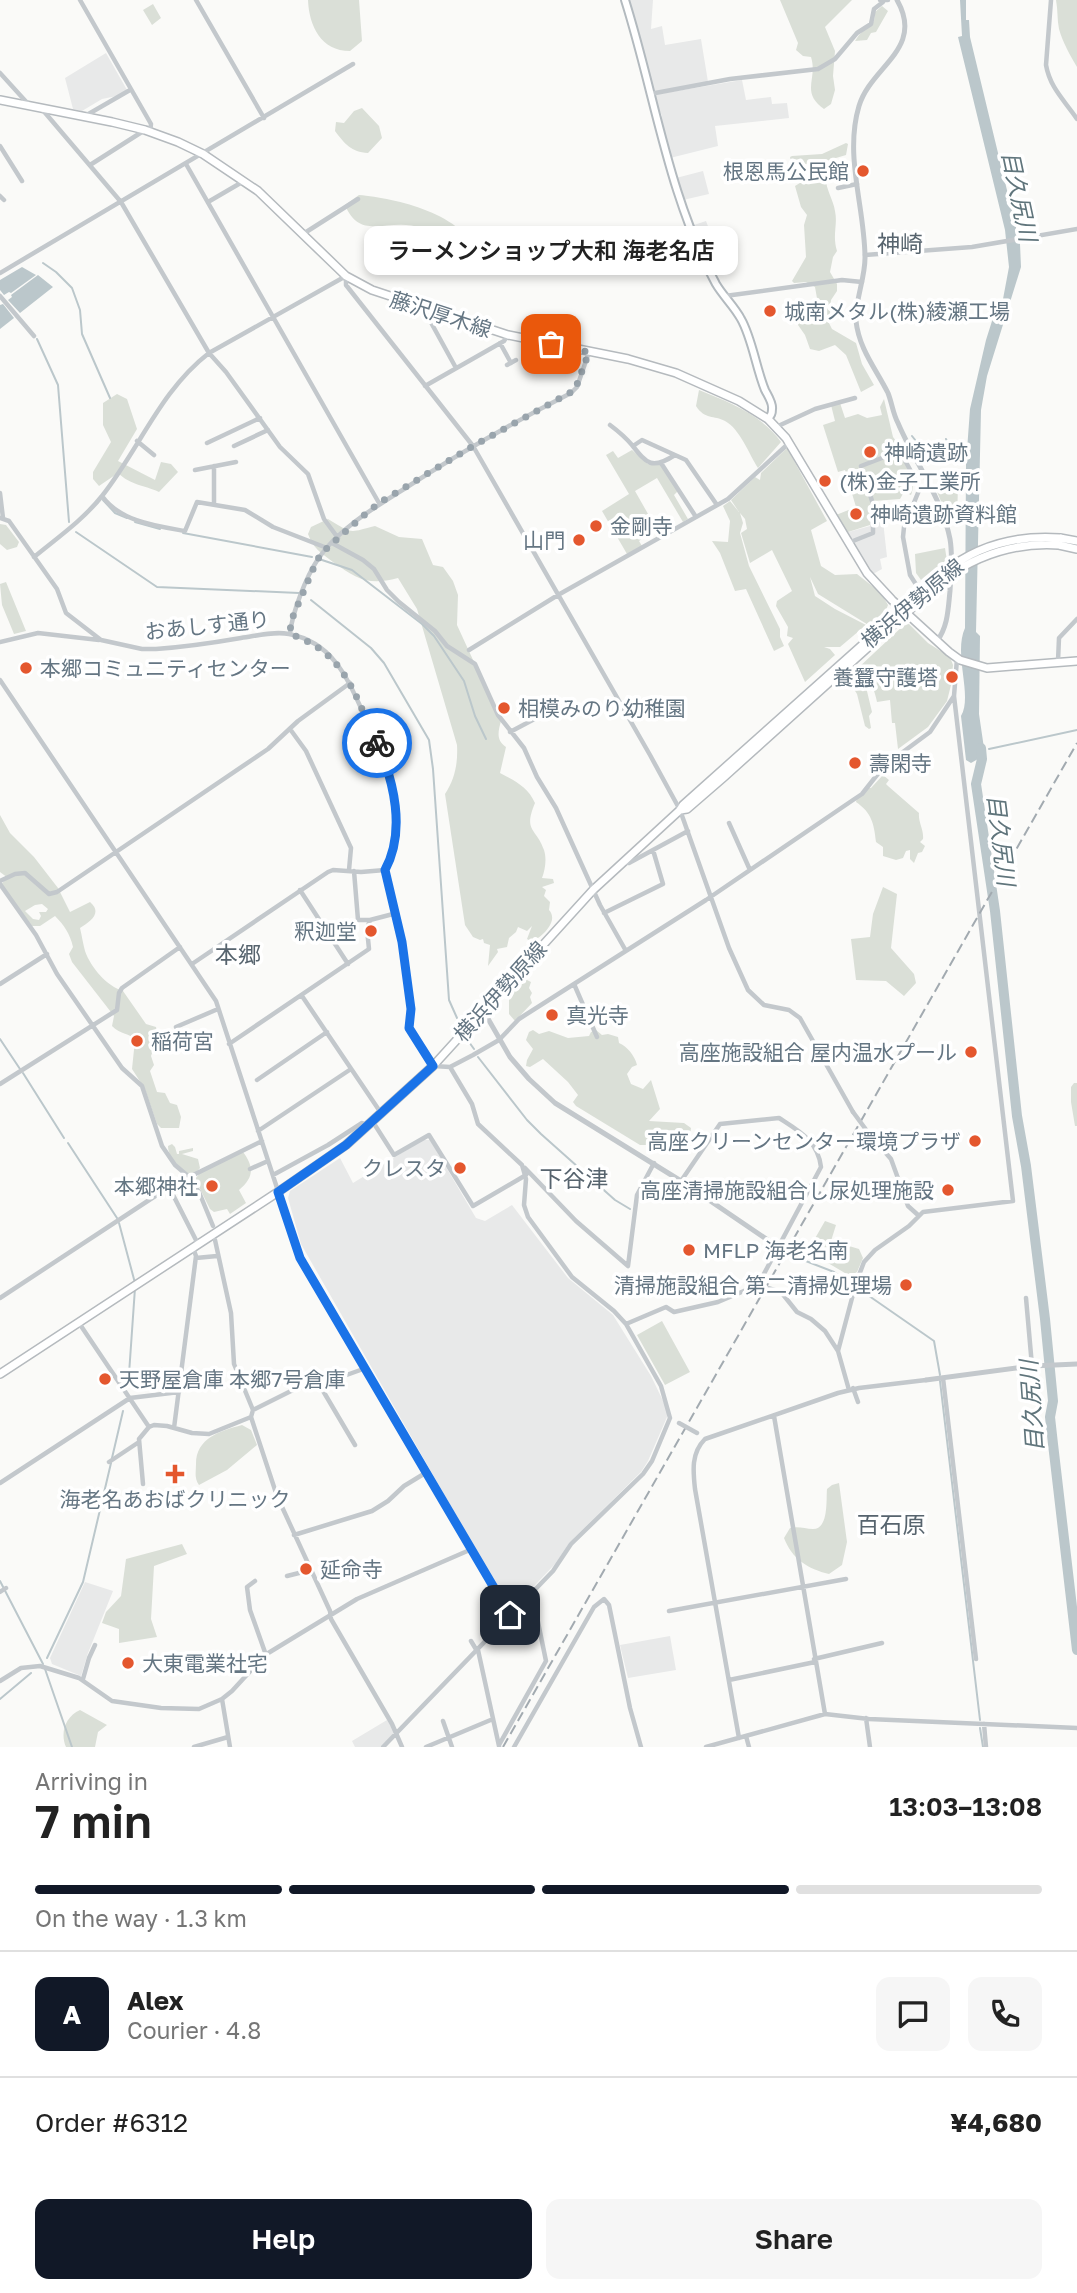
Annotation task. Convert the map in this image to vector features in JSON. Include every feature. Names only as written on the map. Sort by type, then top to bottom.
[{"type":"main road","points":[[625,0],[666,155],[684,211],[713,279],[741,318],[757,370],[771,402],[772,410],[768,419]]},
{"type":"main road","name":"藤沢厚木線","points":[[0,100],[149,130],[203,154],[268,199],[346,276],[386,297],[508,335],[640,362],[676,373],[739,401],[768,419],[789,443],[867,573],[904,611]]},
{"type":"main road","name":"横浜伊勢原線","points":[[0,1374],[278,1192],[346,1145],[371,1124],[433,1066],[593,890],[683,805],[944,576],[994,552],[1030,545],[1077,541]]},
{"type":"main road","name":"横浜伊勢原線","points":[[1060,542],[1077,549]]},
{"type":"main road","name":"横浜伊勢原線","points":[[904,611],[958,658]]},
{"type":"main road","points":[[958,658],[982,667],[1003,668],[1077,661]]},
{"type":"street","points":[[80,0],[149,130],[90,165]]},
{"type":"street","points":[[196,0],[264,118]]},
{"type":"street","points":[[897,0],[903,13],[903,42],[864,94],[856,122],[854,147],[865,256],[856,313],[858,333],[869,362],[888,394],[897,422],[945,521],[952,557],[946,626],[937,641]]},
{"type":"street","points":[[1051,0],[1046,65],[1059,98],[1077,119]]},
{"type":"street","points":[[650,94],[730,79],[818,69],[835,59],[852,38],[871,24],[874,9],[884,1]]},
{"type":"street","points":[[0,273],[353,64]]},
{"type":"street","points":[[0,73],[30,106]]},
{"type":"street","points":[[85,116],[130,90]]},
{"type":"street","points":[[41,108],[121,202],[209,354],[226,372],[288,456],[308,474],[324,519],[338,538]]},
{"type":"street","points":[[0,146],[22,181]]},
{"type":"street","points":[[186,164],[379,503]]},
{"type":"street","points":[[208,202],[244,181]]},
{"type":"street","points":[[838,188],[857,184]]},
{"type":"street","points":[[303,234],[358,199]]},
{"type":"street","points":[[865,256],[972,247],[1077,229]]},
{"type":"street","points":[[34,557],[69,529],[102,496],[172,390],[190,368],[209,354],[346,276],[346,285],[473,446],[680,810],[736,967],[748,990],[764,1005],[789,1010],[800,1018],[853,1112],[891,1159],[908,1206],[918,1215]]},
{"type":"street","points":[[724,296],[842,280],[862,282]]},
{"type":"street","points":[[0,296],[34,336]]},
{"type":"street","points":[[423,308],[456,368]]},
{"type":"street","points":[[425,386],[500,343],[508,335]]},
{"type":"street","points":[[500,343],[512,363]]},
{"type":"street","points":[[290,634],[291,621],[317,560],[338,538],[379,503],[473,446],[575,390],[589,352]]},
{"type":"street","points":[[776,427],[815,409],[855,398]]},
{"type":"street","points":[[207,443],[260,418]]},
{"type":"street","points":[[610,425],[633,446],[638,455],[650,463],[661,463],[675,454]]},
{"type":"street","points":[[234,446],[268,430]]},
{"type":"street","points":[[633,446],[642,440],[686,460],[717,505]]},
{"type":"street","points":[[137,442],[154,455]]},
{"type":"street","points":[[469,650],[558,594],[727,499],[789,443]]},
{"type":"street","points":[[848,544],[873,533],[873,504],[861,466],[901,453],[920,488]]},
{"type":"street","points":[[194,470],[236,462]]},
{"type":"street","points":[[661,463],[696,517]]},
{"type":"street","points":[[214,466],[214,504]]},
{"type":"street","points":[[920,488],[928,486]]},
{"type":"street","points":[[917,586],[910,575],[903,537],[904,527],[920,488]]},
{"type":"street","points":[[0,493],[1,518]]},
{"type":"street","points":[[102,496],[120,513],[150,525],[185,531],[197,502],[245,510],[273,527],[330,546],[363,560],[374,569],[387,590],[399,602],[435,631],[447,646],[475,664],[498,715],[524,748],[556,808],[604,913],[626,951]]},
{"type":"street","name":"おあしす通り","points":[[1,518],[9,521],[57,589],[63,610],[101,640],[142,649],[156,649],[268,634],[290,634],[317,646],[340,666],[386,764],[394,798],[396,829],[385,870]]},
{"type":"street","points":[[1058,661],[1059,638],[1077,619]]},
{"type":"street","points":[[0,642],[38,633],[101,640]]},
{"type":"street","points":[[838,1352],[856,1283],[864,1262],[875,1250],[909,1226],[918,1215],[1013,1201],[954,696],[958,658]]},
{"type":"street","points":[[0,680],[216,1001],[300,1258],[510,1615]]},
{"type":"street","points":[[214,1226],[199,1192],[162,1146],[142,1086],[121,1068],[57,974],[47,954],[0,883],[21,873],[28,875],[49,894],[65,886],[268,749],[350,683]]},
{"type":"street","points":[[192,964],[332,870],[385,870],[397,913],[411,1009],[409,1028],[433,1066],[450,1067],[499,1040],[519,1019],[710,897],[862,793],[884,766],[930,732],[954,696]]},
{"type":"street","points":[[510,732],[542,715]]},
{"type":"street","points":[[290,729],[306,751],[351,848],[358,920],[370,920],[397,913]]},
{"type":"street","points":[[729,823],[750,870]]},
{"type":"street","points":[[624,862],[629,863],[688,831]]},
{"type":"street","points":[[604,913],[663,884],[653,850]]},
{"type":"street","points":[[300,890],[348,964]]},
{"type":"street","points":[[229,1044],[369,949],[367,929],[370,920]]},
{"type":"street","points":[[0,1084],[114,1012],[118,1007],[118,993],[125,985],[180,947]]},
{"type":"street","points":[[0,984],[47,954]]},
{"type":"street","points":[[574,984],[597,1037]]},
{"type":"street","points":[[302,996],[382,1114]]},
{"type":"street","points":[[176,1027],[218,1009]]},
{"type":"street","points":[[483,1010],[499,1040],[529,1079],[555,1103],[654,1163],[778,1247]]},
{"type":"street","points":[[257,1080],[327,1032]]},
{"type":"street","points":[[450,1067],[472,1104],[478,1124],[576,1220],[628,1266],[637,1195],[654,1163]]},
{"type":"street","points":[[258,1131],[351,1069]]},
{"type":"street","points":[[626,1324],[666,1307],[674,1311],[718,1303],[758,1286],[821,1167],[820,1154],[809,1138],[779,1118],[720,1124],[681,1181]]},
{"type":"street","points":[[273,1175],[362,1123],[371,1124],[394,1155],[429,1135],[473,1206],[526,1175]]},
{"type":"street","points":[[0,1298],[169,1187],[262,1141]]},
{"type":"street","points":[[250,1169],[268,1161]]},
{"type":"street","points":[[383,1747],[553,1571],[571,1544],[643,1474],[652,1461],[670,1418],[660,1386],[626,1324],[572,1277],[528,1217],[524,1205],[526,1175],[522,1165]]},
{"type":"street","points":[[169,1187],[195,1246],[196,1258],[174,1428]]},
{"type":"street","points":[[215,1240],[231,1313],[234,1364],[253,1410],[251,1417],[277,1496],[342,1640],[397,1733],[402,1747]]},
{"type":"street","points":[[196,1258],[217,1256]]},
{"type":"street","points":[[758,1286],[781,1292],[797,1312],[825,1331],[838,1352],[858,1402]]},
{"type":"street","points":[[1026,1298],[1033,1366]]},
{"type":"street","points":[[79,1322],[149,1427]]},
{"type":"street","points":[[739,1738],[693,1474],[696,1450],[705,1439],[851,1389],[1033,1366],[1077,1364]]},
{"type":"street","points":[[253,1410],[297,1388],[319,1384],[366,1368]]},
{"type":"street","points":[[943,1378],[976,1659]]},
{"type":"street","points":[[319,1384],[355,1445]]},
{"type":"street","points":[[0,1483],[130,1398],[179,1392]]},
{"type":"street","points":[[774,1416],[825,1714]]},
{"type":"street","points":[[112,1460],[139,1442],[149,1427],[159,1425],[209,1434],[251,1417]]},
{"type":"street","points":[[670,1418],[705,1439]]},
{"type":"street","points":[[139,1442],[143,1484]]},
{"type":"street","points":[[294,1535],[372,1511],[427,1472]]},
{"type":"street","points":[[0,1681],[21,1668],[37,1666],[81,1679],[112,1701],[161,1708],[195,1709],[222,1699],[266,1655],[368,1593],[472,1549]]},
{"type":"street","points":[[287,1576],[311,1570]]},
{"type":"street","points":[[669,1611],[846,1579]]},
{"type":"street","points":[[255,1581],[248,1584],[246,1589],[250,1611],[266,1655]]},
{"type":"street","points":[[499,1746],[546,1661],[532,1592]]},
{"type":"street","points":[[514,1747],[594,1607],[604,1599],[609,1605],[630,1708],[641,1747]]},
{"type":"street","points":[[471,1641],[477,1651],[499,1746]]},
{"type":"street","points":[[729,1680],[881,1643]]},
{"type":"street","points":[[81,1679],[95,1645]]},
{"type":"street","points":[[222,1699],[230,1747]]},
{"type":"street","points":[[706,1747],[825,1714],[1077,1728]]},
{"type":"street","points":[[866,1718],[870,1747]]},
{"type":"street","points":[[426,1747],[493,1719]]},
{"type":"street","points":[[443,1721],[452,1747]]},
{"type":"street","points":[[984,1724],[986,1747]]},
{"type":"street","points":[[194,1747],[228,1737]]},
{"type":"street","points":[[746,1737],[749,1747]]},
{"type":"shaded area","points":[[308,0],[359,0],[362,41],[350,51],[331,47],[324,42],[314,28]]},
{"type":"shaded area","points":[[629,0],[653,0],[651,29],[662,26],[665,45],[701,39],[708,82],[653,92]]},
{"type":"shaded area","points":[[780,0],[852,0],[825,27],[835,51],[835,90],[831,104],[824,109],[817,103],[811,91],[811,57],[803,56],[796,50],[798,43]]},
{"type":"shaded area","points":[[960,0],[966,0],[966,20],[969,20],[970,37],[1020,244],[1021,267],[987,376],[981,410],[976,632],[980,636],[979,714],[985,755],[971,763],[966,760],[961,716],[965,697],[961,650],[965,628],[966,464],[970,409],[986,340],[998,302],[1003,299],[1009,267],[1005,230],[958,37],[962,36]]},
{"type":"shaded area","points":[[1056,0],[1077,0],[1077,67],[1059,29]]},
{"type":"shaded area","points":[[153,4],[161,18],[152,25],[143,10]]},
{"type":"shaded area","points":[[882,6],[888,11],[876,32],[871,33],[867,40],[855,41],[874,21],[875,12]]},
{"type":"shaded area","points":[[106,53],[127,90],[117,96],[102,99],[82,111],[73,109],[65,78]]},
{"type":"shaded area","points":[[742,80],[746,100],[771,97],[772,104],[787,103],[789,118],[715,126],[718,146],[670,158],[659,119],[662,116],[653,95]]},
{"type":"shaded area","points":[[362,108],[379,126],[382,138],[368,153],[349,146],[335,131],[336,122],[344,123],[354,111]]},
{"type":"shaded area","points":[[846,143],[846,155],[792,166],[792,156],[822,154]]},
{"type":"shaded area","points":[[821,170],[826,176],[836,216],[837,251],[830,272],[837,284],[837,291],[831,300],[829,323],[832,329],[856,343],[862,364],[874,385],[861,392],[846,355],[835,345],[819,351],[810,349],[798,325],[800,320],[815,315],[818,304],[815,287],[806,282],[792,281],[806,257],[804,225],[807,215],[801,207],[795,186]]},
{"type":"shaded area","points":[[703,171],[709,194],[683,200],[676,178]]},
{"type":"shaded area","points":[[359,195],[410,205],[445,219],[471,241],[477,256],[472,262],[442,239],[422,228],[410,225],[367,226],[359,223],[345,205]]},
{"type":"shaded area","points":[[706,221],[721,260],[710,263],[694,225]]},
{"type":"shaded area","points":[[22,267],[36,275],[4,295],[0,290],[0,280]]},
{"type":"shaded area","points":[[38,275],[53,287],[20,313],[8,300]]},
{"type":"shaded area","points":[[3,304],[14,318],[0,329],[0,305]]},
{"type":"shaded area","points":[[699,390],[755,417],[781,442],[758,468],[740,436],[730,425],[699,410],[696,406]]},
{"type":"shaded area","points":[[117,394],[127,399],[137,429],[118,461],[155,480],[161,462],[171,464],[178,472],[159,492],[133,483],[118,473],[99,486],[93,479],[93,472],[111,442],[103,425],[103,403]]},
{"type":"shaded area","points":[[884,399],[893,437],[905,453],[895,451],[909,471],[913,484],[911,495],[904,492],[900,499],[874,501],[870,504],[870,525],[845,533],[836,515],[856,507],[845,470],[838,472],[823,425],[835,421],[831,405],[840,403],[845,418],[858,414],[867,418],[882,415],[880,407]]},
{"type":"shaded area","points":[[787,448],[827,521],[811,530],[821,566],[835,575],[857,574],[881,593],[888,605],[884,615],[870,626],[818,594],[810,577],[815,596],[866,625],[840,647],[824,647],[835,655],[805,682],[788,644],[793,638],[787,636],[788,627],[776,606],[777,601],[792,591],[772,550],[750,563],[741,533],[747,529],[745,519],[740,513],[743,523],[740,533],[749,566],[780,629],[784,646],[774,651],[746,589],[735,591],[720,553],[712,541],[728,542],[730,521],[723,506],[730,501],[739,512],[731,500],[755,477],[760,480],[761,473]]},
{"type":"shaded area","points":[[632,450],[648,464],[661,465],[678,491],[674,495],[688,519],[683,522],[657,478],[635,491],[656,528],[639,541],[642,546],[627,554],[602,511],[629,494],[606,455],[613,451],[618,458]]},
{"type":"shaded area","points":[[956,484],[957,522],[951,525],[935,487]]},
{"type":"shaded area","points":[[328,519],[351,531],[375,526],[399,537],[422,539],[433,565],[443,567],[453,581],[458,595],[457,625],[501,721],[499,736],[506,747],[500,773],[525,789],[535,803],[530,825],[545,853],[542,878],[553,879],[554,883],[542,887],[546,890],[544,896],[550,902],[551,923],[541,936],[532,942],[527,939],[532,926],[527,931],[518,927],[509,938],[507,947],[497,949],[498,952],[488,966],[490,945],[484,943],[483,939],[473,937],[465,925],[445,794],[455,771],[457,745],[417,609],[398,578],[371,581],[356,577],[318,550],[308,534],[311,527]]},
{"type":"shaded area","points":[[870,521],[883,521],[887,557],[880,559],[882,569],[873,574],[845,533],[870,526]]},
{"type":"shaded area","points":[[0,524],[6,525],[19,542],[17,547],[7,550],[0,544]]},
{"type":"shaded area","points":[[945,548],[947,561],[921,580],[916,573],[915,554]]},
{"type":"shaded area","points":[[6,582],[26,631],[14,634],[2,605],[0,584]]},
{"type":"shaded area","points":[[909,624],[928,643],[950,657],[953,665],[947,701],[928,727],[898,749],[890,700],[877,702],[870,683],[858,668],[904,625]]},
{"type":"shaded area","points":[[857,674],[866,687],[872,712],[869,716],[869,729],[865,726],[857,694],[850,683],[833,689],[850,675]]},
{"type":"shaded area","points":[[883,775],[889,780],[886,784],[919,813],[923,836],[920,842],[925,846],[914,863],[910,859],[910,850],[906,851],[903,858],[896,860],[883,856],[883,847],[876,842],[871,819],[866,810],[856,802],[866,788],[871,788]]},
{"type":"shaded area","points":[[0,815],[10,833],[34,857],[58,888],[70,912],[90,902],[94,906],[94,917],[80,928],[85,951],[100,976],[123,991],[146,1024],[156,1027],[158,1037],[151,1056],[154,1065],[150,1071],[157,1092],[165,1093],[170,1103],[177,1105],[181,1117],[179,1128],[161,1128],[157,1124],[145,1089],[132,1069],[135,1040],[112,1026],[114,1016],[72,962],[69,954],[73,947],[64,926],[55,916],[40,926],[32,926],[1,884],[8,878],[0,872]],"holes":[[[42,904],[48,909],[46,912],[39,912],[39,920],[33,919],[25,911]]]},
{"type":"shaded area","points":[[883,887],[897,894],[891,948],[914,974],[916,983],[904,996],[886,981],[856,980],[851,939],[870,937],[873,914]]},
{"type":"shaded area","points":[[521,977],[531,982],[529,988],[532,1003],[515,1021],[509,1014],[509,990]]},
{"type":"shaded area","points":[[533,1030],[539,1034],[549,1031],[568,1038],[589,1036],[596,1030],[602,1035],[618,1037],[619,1043],[630,1052],[637,1065],[627,1074],[631,1084],[643,1089],[651,1080],[660,1109],[649,1121],[684,1123],[691,1128],[690,1134],[664,1145],[640,1145],[576,1106],[573,1102],[578,1095],[543,1059],[530,1067],[526,1066],[533,1049],[526,1040],[529,1032]]},
{"type":"shaded area","points":[[1077,1083],[1077,1126],[1071,1102],[1071,1087]]},
{"type":"shaded area","points":[[423,1140],[430,1140],[476,1218],[485,1221],[512,1205],[568,1278],[613,1315],[651,1376],[667,1409],[667,1417],[641,1472],[569,1543],[555,1564],[519,1602],[508,1606],[301,1244],[288,1198],[290,1191],[340,1158],[353,1183]]},
{"type":"shaded area","points":[[172,1144],[177,1154],[179,1151],[193,1148],[193,1151],[182,1154],[198,1159],[200,1168],[196,1173],[190,1175],[175,1163],[168,1146]]},
{"type":"shaded area","points":[[243,1152],[251,1168],[250,1177],[239,1190],[246,1203],[230,1214],[227,1209],[214,1212],[195,1179],[200,1173]]},
{"type":"shaded area","points":[[825,1221],[836,1225],[831,1241],[835,1249],[844,1253],[849,1246],[859,1249],[863,1258],[857,1272],[850,1276],[806,1254]]},
{"type":"shaded area","points":[[662,1321],[690,1372],[665,1385],[637,1335]]},
{"type":"shaded area","points":[[242,1425],[251,1430],[257,1445],[227,1470],[199,1485],[196,1472],[200,1448],[218,1433]]},
{"type":"shaded area","points":[[839,1483],[847,1542],[842,1565],[829,1574],[802,1562],[791,1552],[784,1538],[790,1528],[813,1529],[822,1524],[826,1513],[827,1489]]},
{"type":"shaded area","points":[[182,1544],[187,1554],[154,1566],[151,1619],[157,1637],[119,1643],[119,1629],[102,1623],[106,1612],[121,1596],[126,1559]]},
{"type":"shaded area","points":[[85,1582],[113,1591],[81,1676],[52,1664],[50,1658]]},
{"type":"shaded area","points":[[670,1636],[676,1670],[628,1678],[620,1645]]},
{"type":"shaded area","points":[[80,1710],[107,1725],[98,1732],[95,1747],[66,1747],[65,1726]]},
{"type":"shaded area","points":[[387,1720],[395,1732],[380,1747],[355,1747],[352,1741]]},
{"type":"waterway","points":[[43,263],[72,288],[80,310],[82,334],[110,398]]},
{"type":"waterway","points":[[37,339],[58,385],[69,522]]},
{"type":"waterway","points":[[912,436],[932,461]]},
{"type":"waterway","points":[[946,439],[958,463]]},
{"type":"waterway","points":[[103,500],[115,513],[127,518]]},
{"type":"waterway","points":[[135,522],[160,529]]},
{"type":"waterway","points":[[76,532],[157,587],[299,593]]},
{"type":"waterway","points":[[183,533],[312,557]]},
{"type":"waterway","points":[[322,560],[352,570],[434,636],[464,681],[475,716],[486,739]]},
{"type":"waterway","points":[[311,600],[371,648],[384,663],[429,740],[449,1000],[457,1018]]},
{"type":"waterway","points":[[989,749],[1077,730]]},
{"type":"waterway","name":"目久尻川","points":[[981,748],[982,759],[976,784],[995,911],[1017,1116],[1045,1319],[1053,1401],[1050,1417],[1077,1650]]},
{"type":"waterway","points":[[0,1039],[20,1069]]},
{"type":"waterway","points":[[469,1042],[474,1049]]},
{"type":"waterway","points":[[478,1057],[527,1120],[615,1200],[630,1209]]},
{"type":"waterway","points":[[23,1073],[64,1138]]},
{"type":"waterway","points":[[68,1143],[117,1218]]},
{"type":"waterway","points":[[119,1223],[135,1283]]},
{"type":"waterway","points":[[780,1251],[834,1272],[848,1282]]},
{"type":"waterway","points":[[129,1374],[135,1288]]},
{"type":"waterway","points":[[859,1289],[934,1341],[940,1375]]},
{"type":"waterway","points":[[940,1381],[980,1720]]},
{"type":"waterway","points":[[112,1458],[123,1411]]},
{"type":"waterway","points":[[47,1658],[83,1582],[111,1463]]},
{"type":"waterway","points":[[0,1581],[43,1664]]},
{"type":"waterway","points":[[45,1669],[72,1747]]},
{"type":"waterway","points":[[0,1699],[31,1673]]},
{"type":"waterway","points":[[980,1728],[983,1747]]},
{"type":"railway","points":[[503,1747],[1077,743]]},
{"type":"way so far","points":[[377,743],[340,666],[317,646],[290,634],[291,621],[310,575],[327,548],[376,506],[473,446],[575,390],[589,352],[551,344]]},
{"type":"place","name":"根恩馬公民館","points":[[863,171]]},
{"type":"place","name":"城南メタル(株)綾瀬工場","points":[[770,311]]},
{"type":"place","name":"ラーメンショップ大和 海老名店","points":[[551,344]]},
{"type":"place","name":"神崎遺跡","points":[[870,452]]},
{"type":"place","name":"(株)金子工業所","points":[[825,481]]},
{"type":"place","name":"神崎遺跡資料館","points":[[856,514]]},
{"type":"place","name":"金剛寺","points":[[596,526]]},
{"type":"place","name":"山門","points":[[579,540]]},
{"type":"place","name":"本郷コミュニティセンター","points":[[26,668]]},
{"type":"place","name":"養蠶守護塔","points":[[952,677]]},
{"type":"place","name":"相模みのり幼稚園","points":[[504,708]]},
{"type":"place","name":"壽閑寺","points":[[855,763]]},
{"type":"place","name":"釈迦堂","points":[[371,931]]},
{"type":"place","name":"真光寺","points":[[552,1015]]},
{"type":"place","name":"稲荷宮","points":[[137,1041]]},
{"type":"place","name":"高座施設組合 屋内温水プール","points":[[971,1052]]},
{"type":"place","name":"高座クリーンセンター環境プラザ","points":[[975,1141]]},
{"type":"place","name":"クレスタ","points":[[460,1168]]},
{"type":"place","name":"本郷神社","points":[[212,1186]]},
{"type":"place","name":"高座清掃施設組合し尿処理施設","points":[[948,1190]]},
{"type":"place","name":"MFLP 海老名南","points":[[689,1250]]},
{"type":"place","name":"清掃施設組合 第二清掃処理場","points":[[906,1285]]},
{"type":"place","name":"天野屋倉庫 本郷7号倉庫","points":[[105,1379]]},
{"type":"place","name":"海老名あおばクリニック","points":[[175,1474]]},
{"type":"place","name":"延命寺","points":[[306,1569]]},
{"type":"place","name":"大東電業社宅","points":[[128,1663]]},
{"type":"district","name":"神崎","points":[[900,243]]},
{"type":"district","name":"本郷","points":[[238,954]]},
{"type":"district","name":"下谷津","points":[[574,1178]]},
{"type":"district","name":"百石原","points":[[891,1524]]},
{"type":"route","points":[[377,743],[386,764],[394,798],[396,829],[385,870],[402,942],[411,1009],[409,1028],[433,1066],[346,1145],[278,1192],[295,1249],[510,1615]]}]
